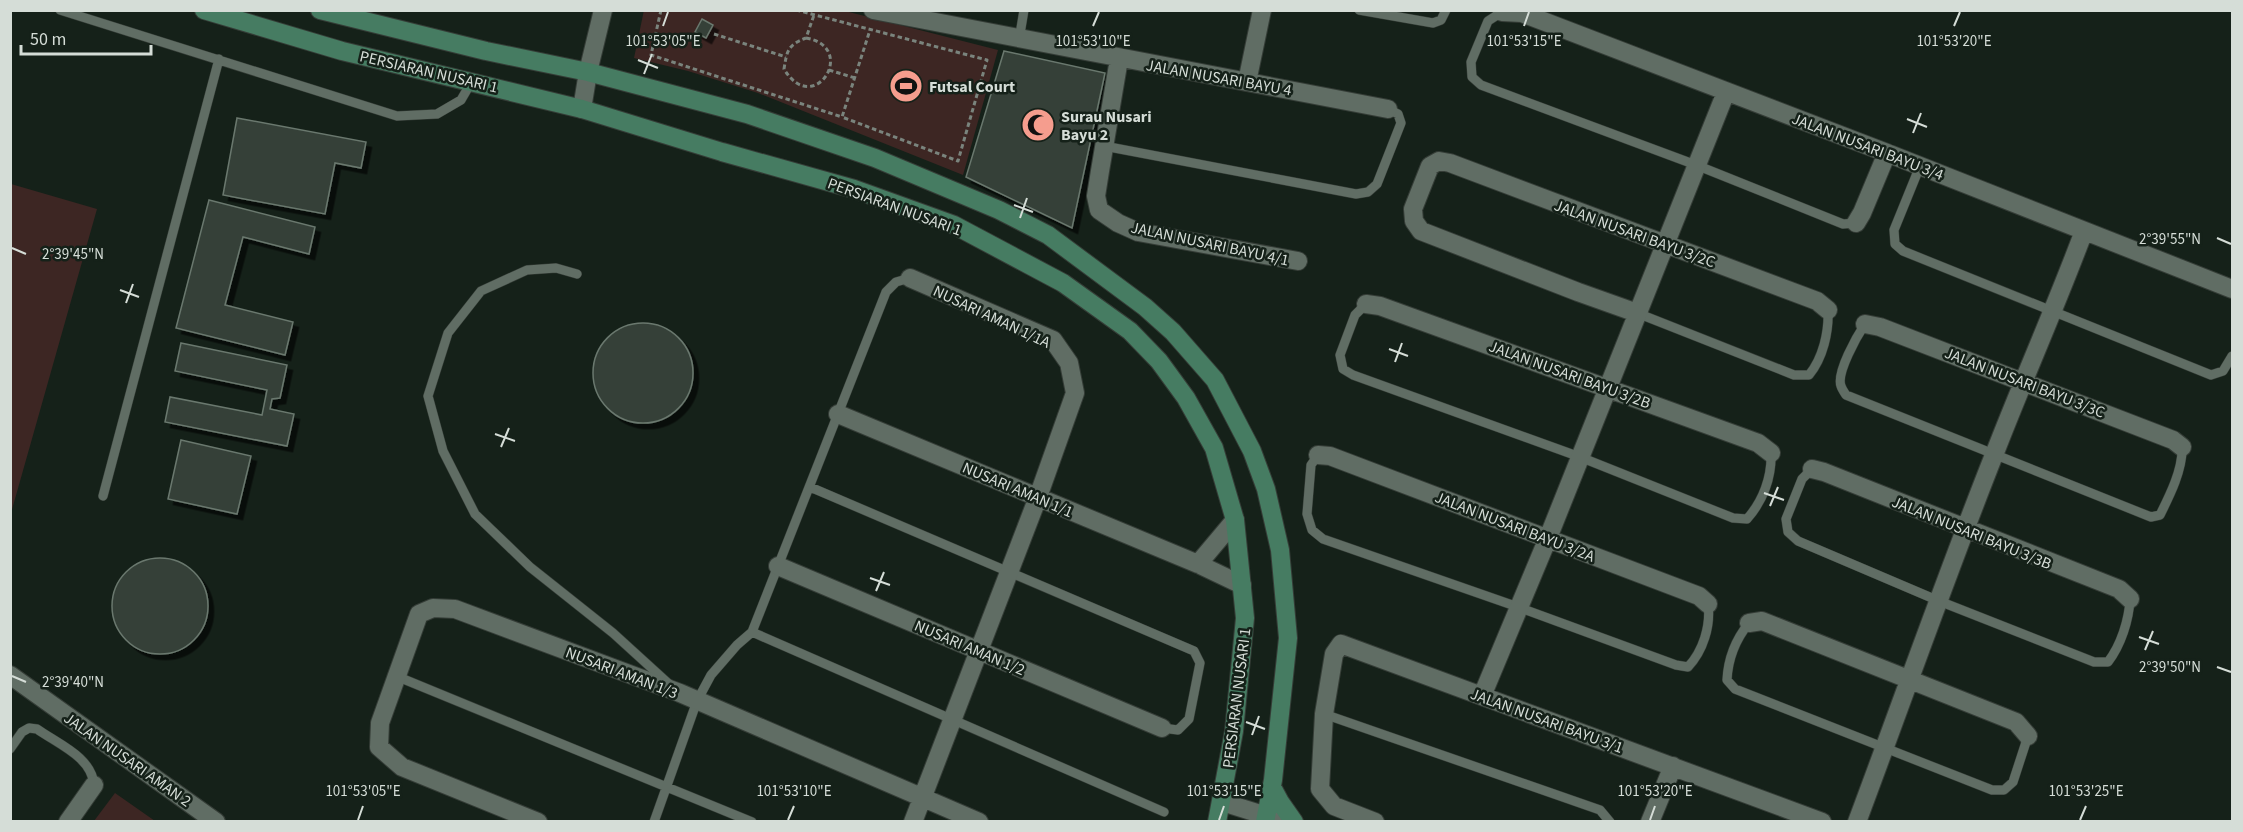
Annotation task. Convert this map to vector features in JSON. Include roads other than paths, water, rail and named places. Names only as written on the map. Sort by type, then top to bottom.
[{"type":"main road","name":"PERSIARAN NUSARI 1","points":[[204,10],[342,51],[582,109],[854,189],[954,225],[1063,283],[1130,332],[1159,361],[1186,398],[1214,448],[1235,520],[1245,618],[1234,731],[1217,821]]},
{"type":"main road","name":"PERSIARAN NUSARI 1","points":[[320,10],[486,51],[588,72],[747,114],[875,158],[999,210],[1048,236],[1145,307],[1173,332],[1215,380],[1252,451],[1266,489],[1280,550],[1288,638],[1272,787],[1266,818]]},
{"type":"main road","points":[[1272,787],[1294,822]]},
{"type":"street","points":[[582,109],[588,72],[603,10]]},
{"type":"street","name":"JALAN NUSARI BAYU 4","points":[[873,10],[1019,40],[1388,109]]},
{"type":"street","points":[[1247,82],[1262,10]]},
{"type":"street","name":"JALAN NUSARI BAYU 3/4","points":[[1502,12],[1522,13],[2232,289]]},
{"type":"street","name":"JALAN NUSARI BAYU 4/1","points":[[1119,59],[1096,196],[1099,210],[1118,223],[1138,232],[1298,261]]},
{"type":"street","points":[[1482,696],[1548,538],[1726,92]]},
{"type":"street","points":[[1856,223],[1887,153]]},
{"type":"street","name":"JALAN NUSARI BAYU 3/2C","points":[[1637,313],[1421,231],[1414,221],[1413,209],[1430,166],[1439,161],[1450,163],[1817,301],[1828,310]]},
{"type":"street","points":[[1857,822],[1965,529],[2084,231]]},
{"type":"street","name":"NUSARI AMAN 1/1A","points":[[910,278],[1053,340],[1070,363],[1075,393],[1038,497],[913,822]]},
{"type":"street","name":"JALAN NUSARI BAYU 3/2B","points":[[1366,304],[1380,306],[1607,387],[1758,443],[1771,453]]},
{"type":"street","name":"JALAN NUSARI BAYU 3/3C","points":[[1865,324],[1881,327],[2024,381],[2173,440],[2182,447]]},
{"type":"street","name":"NUSARI AMAN 1/1","points":[[838,414],[1198,564],[1242,585]]},
{"type":"street","name":"JALAN NUSARI BAYU 3/2A","points":[[1318,456],[1330,456],[1548,538],[1699,596],[1708,604]]},
{"type":"street","name":"JALAN NUSARI BAYU 3/3B","points":[[1812,469],[2119,589],[2130,599]]},
{"type":"street","points":[[1198,564],[1235,520]]},
{"type":"street","name":"NUSARI AMAN 1/2","points":[[778,566],[1162,728]]},
{"type":"street","name":"NUSARI AMAN 1/3","points":[[537,822],[402,767],[379,747],[380,723],[418,614],[433,608],[455,609],[688,697],[979,822]]},
{"type":"street","points":[[1749,623],[1762,621],[2016,722],[2028,736]]},
{"type":"street","name":"JALAN NUSARI BAYU 3/1","points":[[1324,714],[1334,654],[1341,644],[1822,822]]},
{"type":"street","name":"JALAN NUSARI AMAN 2","points":[[10,675],[216,822]]},
{"type":"street","points":[[1324,714],[1320,789],[1334,806],[1374,822]]},
{"type":"street","points":[[1650,822],[1673,766]]},
{"type":"street","points":[[68,822],[94,785]]},
{"type":"street","points":[[1222,802],[1266,818],[1286,822]]},
{"type":"lane","points":[[60,10],[397,116],[437,114],[461,100],[472,81]]},
{"type":"lane","points":[[1019,40],[1024,10]]},
{"type":"lane","points":[[1359,10],[1433,23],[1441,20],[1446,10]]},
{"type":"lane","points":[[1502,12],[1488,21],[1471,62],[1472,77],[1481,85],[1696,165],[1843,224],[1856,223]]},
{"type":"lane","points":[[103,496],[219,59]]},
{"type":"lane","points":[[1104,146],[1356,194],[1368,192],[1377,184],[1383,172],[1401,123],[1398,114],[1388,109]]},
{"type":"lane","points":[[1920,166],[1894,230],[1895,244],[1903,251],[2211,375],[2223,371],[2232,356]]},
{"type":"lane","points":[[577,274],[556,268],[527,270],[482,291],[448,333],[428,396],[443,451],[476,514],[530,567],[688,697]]},
{"type":"lane","points":[[654,822],[666,787],[688,697],[752,632],[886,292],[896,282],[910,278]]},
{"type":"lane","points":[[1366,304],[1355,315],[1340,354],[1343,369],[1353,375],[1580,457],[1733,518],[1747,519],[1758,507],[1772,469],[1771,453]]},
{"type":"lane","points":[[1637,313],[1794,375],[1809,375],[1815,368],[1829,328],[1828,310]]},
{"type":"lane","points":[[1865,324],[1856,337],[1841,375],[1840,385],[1846,394],[2151,517],[2160,515],[2165,505],[2182,459],[2182,447]]},
{"type":"lane","points":[[1318,456],[1311,465],[1307,514],[1312,530],[1323,539],[1518,607],[1676,666],[1688,667],[1698,657],[1710,618],[1708,604]]},
{"type":"lane","points":[[1812,469],[1802,479],[1786,519],[1788,532],[1798,541],[1939,601],[2094,662],[2108,662],[2114,653],[2129,614],[2130,599]]},
{"type":"lane","points":[[810,487],[1194,651],[1200,663],[1189,720],[1179,730],[1162,728]]},
{"type":"lane","points":[[1749,623],[1739,636],[1727,668],[1727,680],[1735,689],[1992,790],[2004,790],[2013,782],[2028,736]]},
{"type":"lane","points":[[752,632],[1164,812]]},
{"type":"lane","points":[[396,676],[752,822]]},
{"type":"lane","points":[[1324,714],[1600,810],[1610,822]]},
{"type":"lane","points":[[10,748],[22,732],[29,728],[37,729],[87,764],[93,773],[94,785]]},
{"type":"place","name":"Futsal Court","points":[[906,86]]},
{"type":"place","name":"Surau Nusari Bayu 2","points":[[1038,125]]}]
